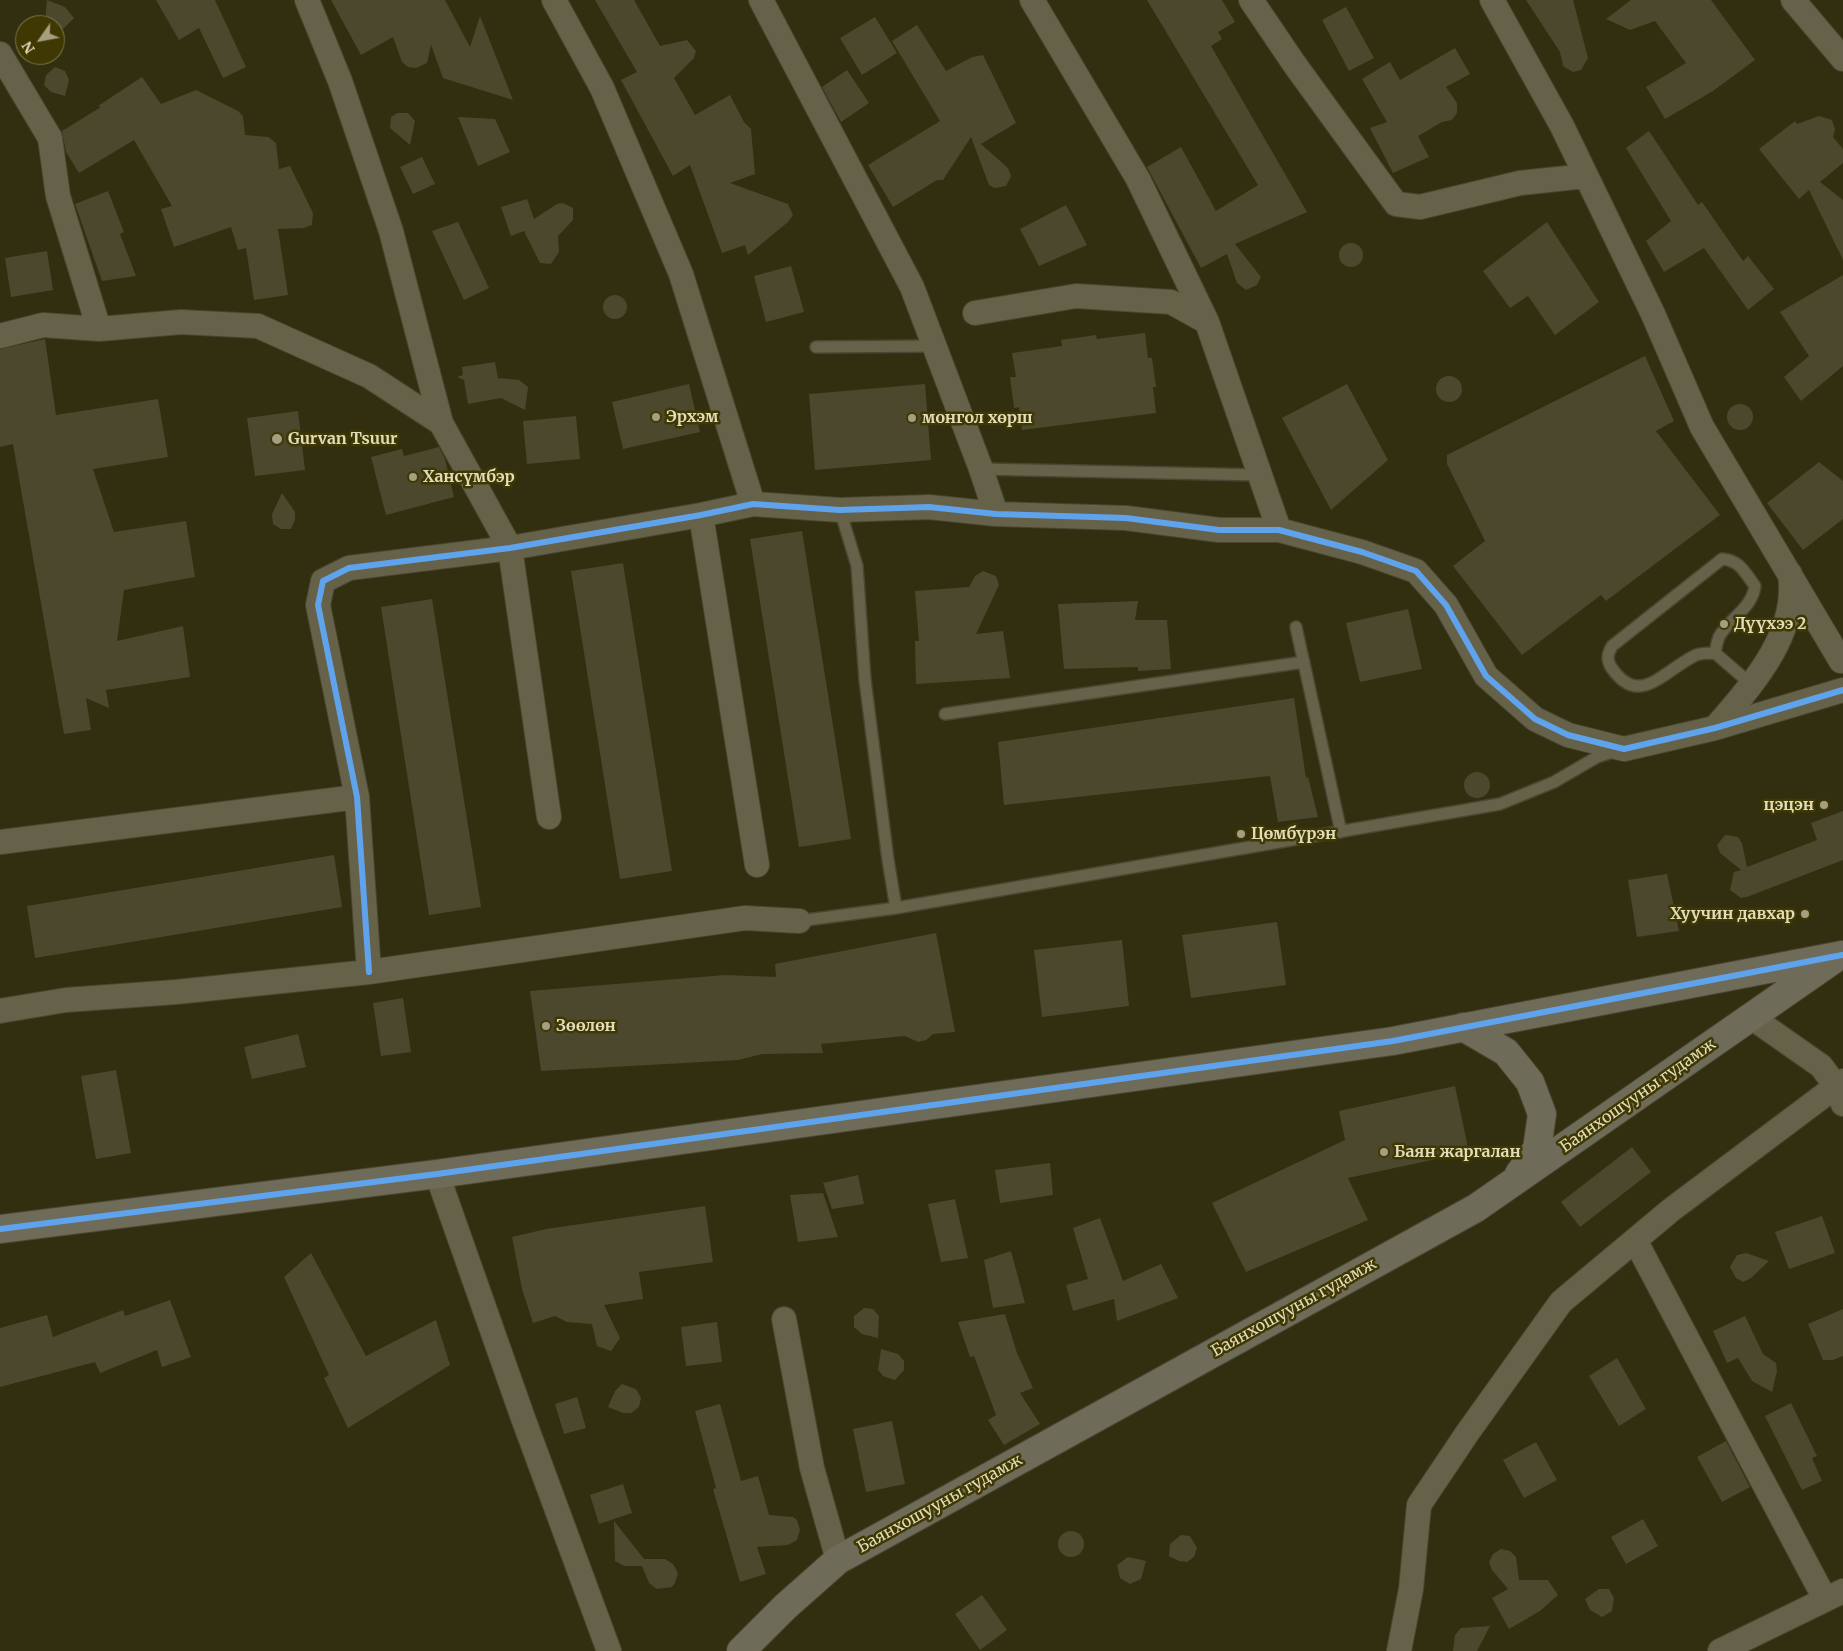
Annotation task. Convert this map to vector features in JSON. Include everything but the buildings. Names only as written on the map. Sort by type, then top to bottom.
[{"type":"street","points":[[306,0],[340,81],[391,231],[441,423],[510,548],[549,818]]},
{"type":"street","points":[[554,0],[602,88],[681,274],[753,504]]},
{"type":"street","points":[[761,0],[912,288],[981,469],[996,514]]},
{"type":"street","points":[[1032,0],[1138,179],[1207,322],[1279,530]]},
{"type":"street","points":[[1252,0],[1295,65],[1396,204],[1420,206],[1520,183],[1586,176]]},
{"type":"street","points":[[1492,0],[1562,126],[1652,314],[1702,427],[1842,661]]},
{"type":"street","points":[[1793,0],[1843,59]]},
{"type":"street","points":[[0,54],[50,138],[58,196],[99,330]]},
{"type":"street","points":[[975,313],[1076,296],[1171,302],[1207,322]]},
{"type":"street","points":[[0,336],[43,326],[99,330],[181,322],[258,326],[369,376],[441,423]]},
{"type":"street","points":[[369,972],[357,797],[318,605],[323,580],[349,568],[510,548],[701,515],[753,504],[840,510],[929,507],[996,514],[1126,518],[1219,530],[1279,530],[1362,552],[1416,571],[1446,605],[1486,676],[1535,719],[1568,735],[1624,749],[1715,728],[1843,690]]},
{"type":"street","points":[[701,515],[757,865]]},
{"type":"street","points":[[1715,728],[1752,685],[1780,640],[1792,590],[1790,574]]},
{"type":"street","points":[[0,842],[357,797]]},
{"type":"street","points":[[0,1011],[66,1000],[176,992],[369,972],[746,918],[799,921]]},
{"type":"street","points":[[0,1229],[437,1174],[1393,1041],[1842,954]]},
{"type":"street","name":"Баянхошууны гудамж","points":[[741,1651],[785,1607],[838,1560],[1476,1208],[1842,954]]},
{"type":"street","points":[[1399,1651],[1411,1589],[1419,1505],[1468,1432],[1561,1302],[1635,1240],[1841,1090],[1822,1066],[1751,1018]]},
{"type":"street","points":[[1463,1027],[1506,1052],[1530,1082],[1542,1114],[1537,1149],[1512,1183]]},
{"type":"street","points":[[437,1174],[523,1418],[609,1651]]},
{"type":"street","points":[[1635,1240],[1834,1595],[1720,1651]]},
{"type":"street","points":[[784,1319],[812,1468],[838,1560]]},
{"type":"lane","points":[[816,347],[934,346]]},
{"type":"lane","points":[[981,469],[1260,475]]},
{"type":"lane","points":[[840,510],[857,566],[865,680],[896,908]]},
{"type":"lane","points":[[1715,653],[1719,637],[1750,602],[1755,586],[1738,562],[1722,559],[1612,646],[1607,654],[1608,663],[1620,681],[1631,686],[1643,687],[1698,654],[1715,653],[1752,685]]},
{"type":"lane","points":[[1296,627],[1341,832]]},
{"type":"lane","points":[[945,714],[1304,662]]},
{"type":"lane","points":[[799,921],[896,908],[1500,804],[1554,782],[1598,757],[1624,749]]},
{"type":"cycle path","points":[[369,972],[357,797],[318,605],[323,581],[349,568],[510,548],[701,515],[753,504],[840,510],[929,507],[996,514],[1126,518],[1219,530],[1279,530],[1362,552],[1416,571],[1446,605],[1486,676],[1535,719],[1568,735],[1624,749],[1715,728],[1843,690]]},
{"type":"cycle path","points":[[0,1229],[437,1174],[1393,1041],[1842,955]]},
{"type":"place","name":"Эрхэм","points":[[656,417]]},
{"type":"place","name":"монгол хөрш","points":[[912,418]]},
{"type":"place","name":"Gurvan Tsuur","points":[[277,439]]},
{"type":"place","name":"Хансүмбэр","points":[[413,477]]},
{"type":"place","name":"Дүүхээ 2","points":[[1724,624]]},
{"type":"place","name":"цэцэн","points":[[1824,805]]},
{"type":"place","name":"Цөмбүрэн","points":[[1241,834]]},
{"type":"place","name":"Хуучин давхар","points":[[1805,914]]},
{"type":"place","name":"Зөөлөн","points":[[546,1026]]},
{"type":"place","name":"Баян жаргалан","points":[[1384,1152]]}]
